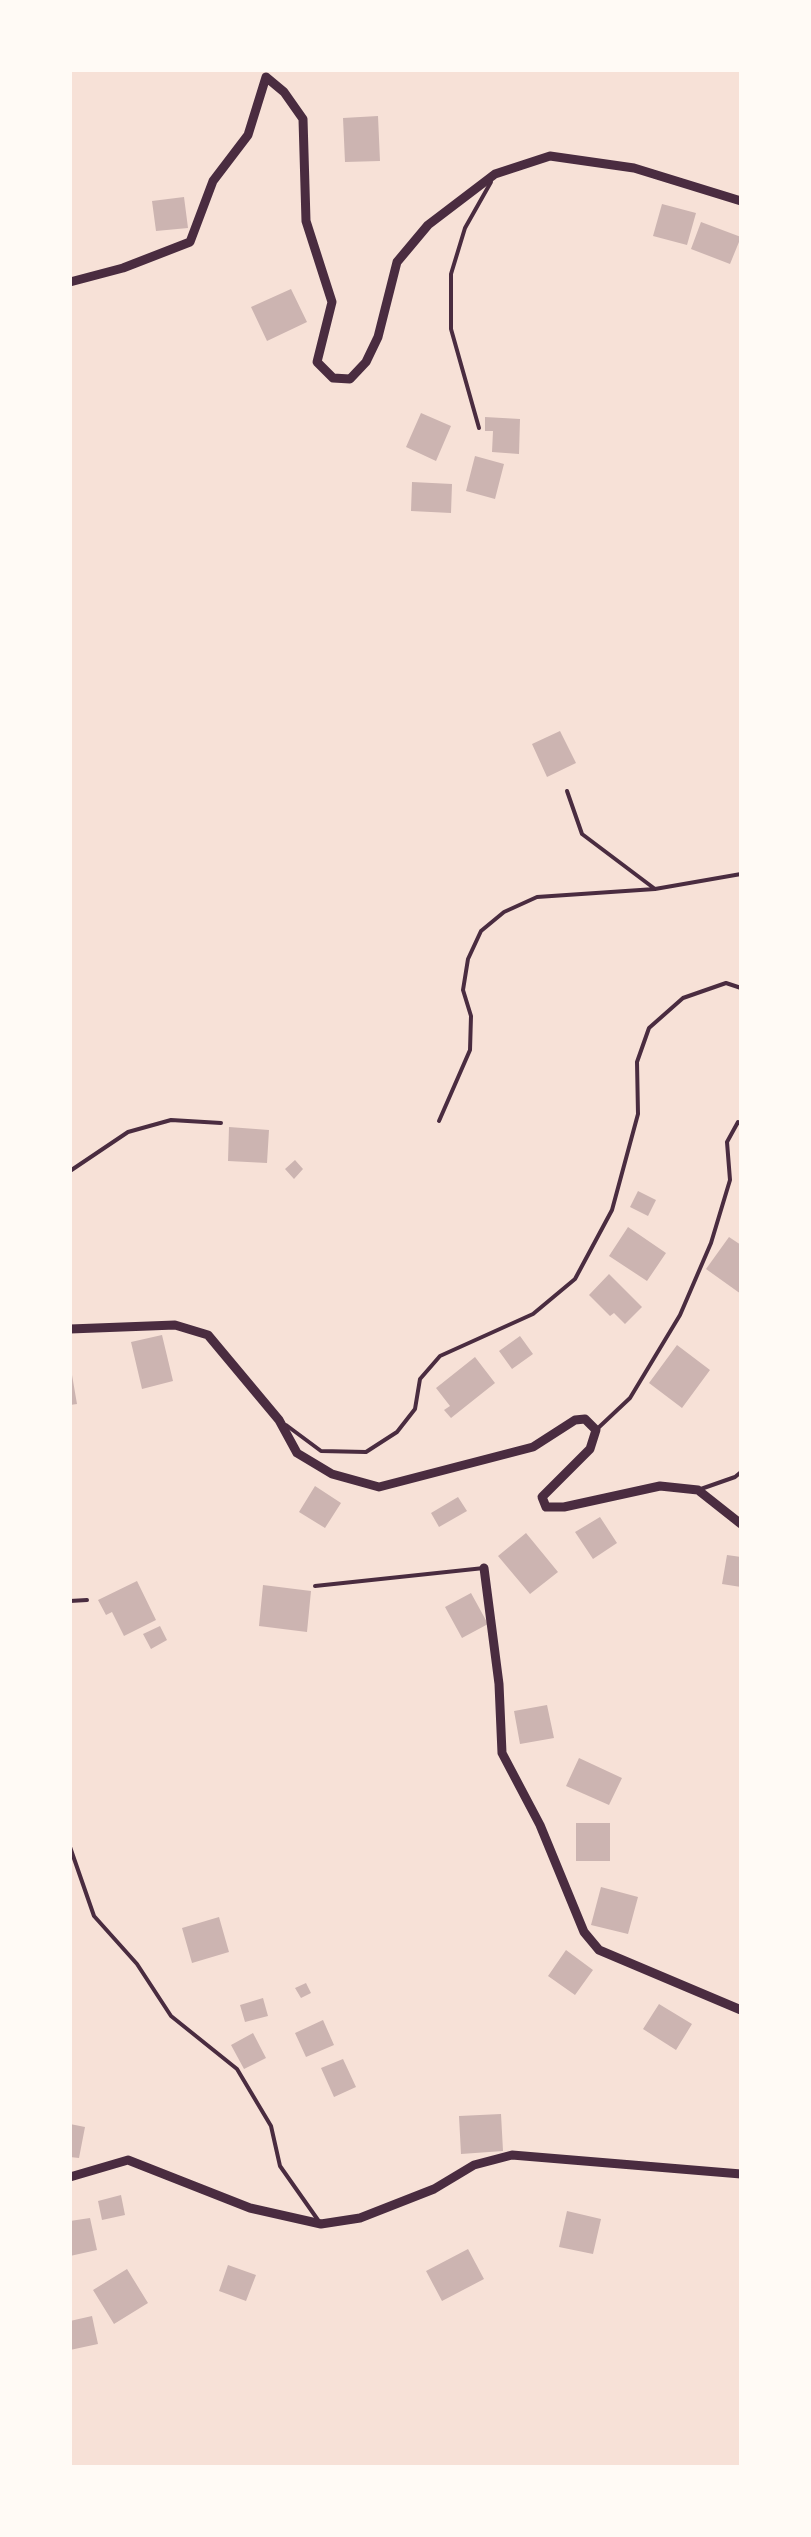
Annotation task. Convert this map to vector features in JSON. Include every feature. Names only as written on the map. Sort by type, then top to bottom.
[{"type":"street","points":[[269,73],[303,119],[306,221],[332,302],[317,362],[333,378],[350,379],[366,362],[378,337],[397,262],[428,225],[496,174],[550,156],[634,168],[741,201]]},
{"type":"street","points":[[70,282],[123,268],[190,242],[213,181],[248,136],[269,73]]},
{"type":"street","points":[[70,1329],[175,1325],[208,1335],[279,1420],[297,1452],[332,1474],[378,1487],[533,1447],[575,1420],[586,1419],[596,1430],[590,1449],[542,1497],[546,1507],[564,1507],[660,1486],[698,1490],[741,1524]]},
{"type":"street","points":[[484,1568],[499,1684],[502,1753],[540,1825],[584,1932],[599,1950],[741,2010]]},
{"type":"street","points":[[70,2176],[128,2160],[250,2208],[321,2224],[360,2218],[434,2189],[474,2165],[512,2155],[741,2174]]},
{"type":"lane","points":[[479,428],[451,329],[451,274],[465,228],[496,174]]},
{"type":"lane","points":[[566,791],[582,834],[656,889]]},
{"type":"lane","points":[[439,1121],[470,1050],[471,1016],[463,990],[468,958],[481,931],[504,912],[537,897],[656,889],[741,874]]},
{"type":"lane","points":[[279,1420],[320,1451],[366,1452],[397,1432],[415,1409],[420,1379],[440,1356],[533,1314],[575,1279],[612,1210],[638,1114],[638,1062],[649,1028],[683,998],[726,983],[741,988]]},
{"type":"lane","points":[[70,1171],[128,1132],[171,1120],[221,1123]]},
{"type":"lane","points":[[596,1430],[630,1398],[680,1315],[711,1242],[730,1180],[727,1142],[738,1122],[741,1124]]},
{"type":"lane","points":[[698,1490],[735,1478],[741,1472]]},
{"type":"lane","points":[[315,1586],[484,1568]]},
{"type":"lane","points":[[70,1602],[87,1600]]},
{"type":"lane","points":[[70,1847],[94,1916],[136,1964],[171,2016],[236,2070],[271,2126],[280,2166],[321,2224]]},
{"type":"building","points":[[378,116],[380,161],[345,162],[343,118]]},
{"type":"building","points":[[184,197],[188,228],[156,231],[152,201]]},
{"type":"building","points":[[662,204],[696,213],[687,245],[653,236]]},
{"type":"building","points":[[701,222],[741,237],[730,264],[691,249]]},
{"type":"building","points":[[291,289],[307,322],[267,341],[251,307]]},
{"type":"building","points":[[421,413],[451,426],[436,461],[406,447]]},
{"type":"building","points":[[485,417],[520,419],[519,454],[492,452],[493,431],[485,431]]},
{"type":"building","points":[[475,456],[504,464],[495,499],[466,491]]},
{"type":"building","points":[[412,482],[452,484],[451,513],[411,511]]},
{"type":"building","points":[[560,731],[576,763],[547,777],[532,744]]},
{"type":"building","points":[[229,1127],[269,1130],[267,1163],[228,1161]]},
{"type":"building","points":[[295,1160],[303,1169],[294,1179],[285,1169]]},
{"type":"building","points":[[638,1191],[656,1200],[648,1216],[630,1207]]},
{"type":"building","points":[[628,1227],[666,1253],[647,1281],[609,1256]]},
{"type":"building","points":[[729,1237],[741,1245],[741,1294],[706,1269]]},
{"type":"building","points":[[609,1274],[642,1307],[625,1324],[614,1313],[610,1316],[589,1295]]},
{"type":"building","points":[[162,1335],[173,1381],[142,1389],[131,1342]]},
{"type":"building","points":[[520,1336],[533,1354],[512,1369],[499,1351]]},
{"type":"building","points":[[677,1345],[710,1370],[682,1408],[649,1383]]},
{"type":"building","points":[[475,1357],[495,1383],[451,1418],[444,1410],[450,1406],[436,1388]]},
{"type":"building","points":[[70,1376],[77,1404],[70,1405]]},
{"type":"building","points":[[315,1486],[341,1503],[325,1528],[299,1512]]},
{"type":"building","points":[[458,1497],[467,1511],[439,1527],[431,1513]]},
{"type":"building","points":[[600,1517],[617,1543],[593,1559],[575,1532]]},
{"type":"building","points":[[526,1533],[558,1572],[530,1594],[498,1556]]},
{"type":"building","points":[[727,1555],[741,1557],[741,1587],[722,1584]]},
{"type":"building","points":[[137,1581],[156,1620],[124,1636],[112,1612],[106,1615],[98,1600]]},
{"type":"building","points":[[263,1585],[311,1591],[307,1632],[259,1626]]},
{"type":"building","points":[[471,1593],[488,1624],[462,1638],[445,1607]]},
{"type":"building","points":[[160,1626],[167,1640],[151,1649],[143,1634]]},
{"type":"building","points":[[547,1705],[554,1738],[520,1744],[514,1711]]},
{"type":"building","points":[[579,1758],[622,1778],[609,1805],[566,1786]]},
{"type":"building","points":[[576,1823],[610,1823],[610,1861],[576,1861]]},
{"type":"building","points":[[601,1887],[638,1897],[628,1934],[591,1925]]},
{"type":"building","points":[[219,1917],[229,1952],[192,1963],[182,1928]]},
{"type":"building","points":[[566,1950],[593,1970],[575,1995],[548,1976]]},
{"type":"building","points":[[306,1983],[311,1993],[301,1998],[295,1988]]},
{"type":"building","points":[[263,1998],[268,2016],[245,2022],[240,2005]]},
{"type":"building","points":[[659,2004],[692,2024],[676,2050],[643,2029]]},
{"type":"building","points":[[323,2020],[334,2045],[306,2057],[295,2033]]},
{"type":"building","points":[[253,2033],[266,2058],[244,2069],[231,2045]]},
{"type":"building","points":[[343,2059],[356,2087],[334,2097],[321,2068]]},
{"type":"building","points":[[501,2114],[503,2151],[461,2154],[459,2116]]},
{"type":"building","points":[[70,2124],[85,2127],[79,2158],[70,2157]]},
{"type":"building","points":[[121,2195],[125,2215],[102,2220],[98,2201]]},
{"type":"building","points":[[567,2211],[601,2219],[593,2254],[559,2247]]},
{"type":"building","points":[[90,2218],[97,2250],[70,2256],[70,2221]]},
{"type":"building","points":[[468,2249],[484,2279],[442,2301],[426,2271]]},
{"type":"building","points":[[228,2265],[256,2275],[246,2301],[219,2291]]},
{"type":"building","points":[[127,2269],[148,2303],[114,2324],[93,2290]]},
{"type":"building","points":[[92,2316],[98,2344],[70,2350],[70,2321]]}]
